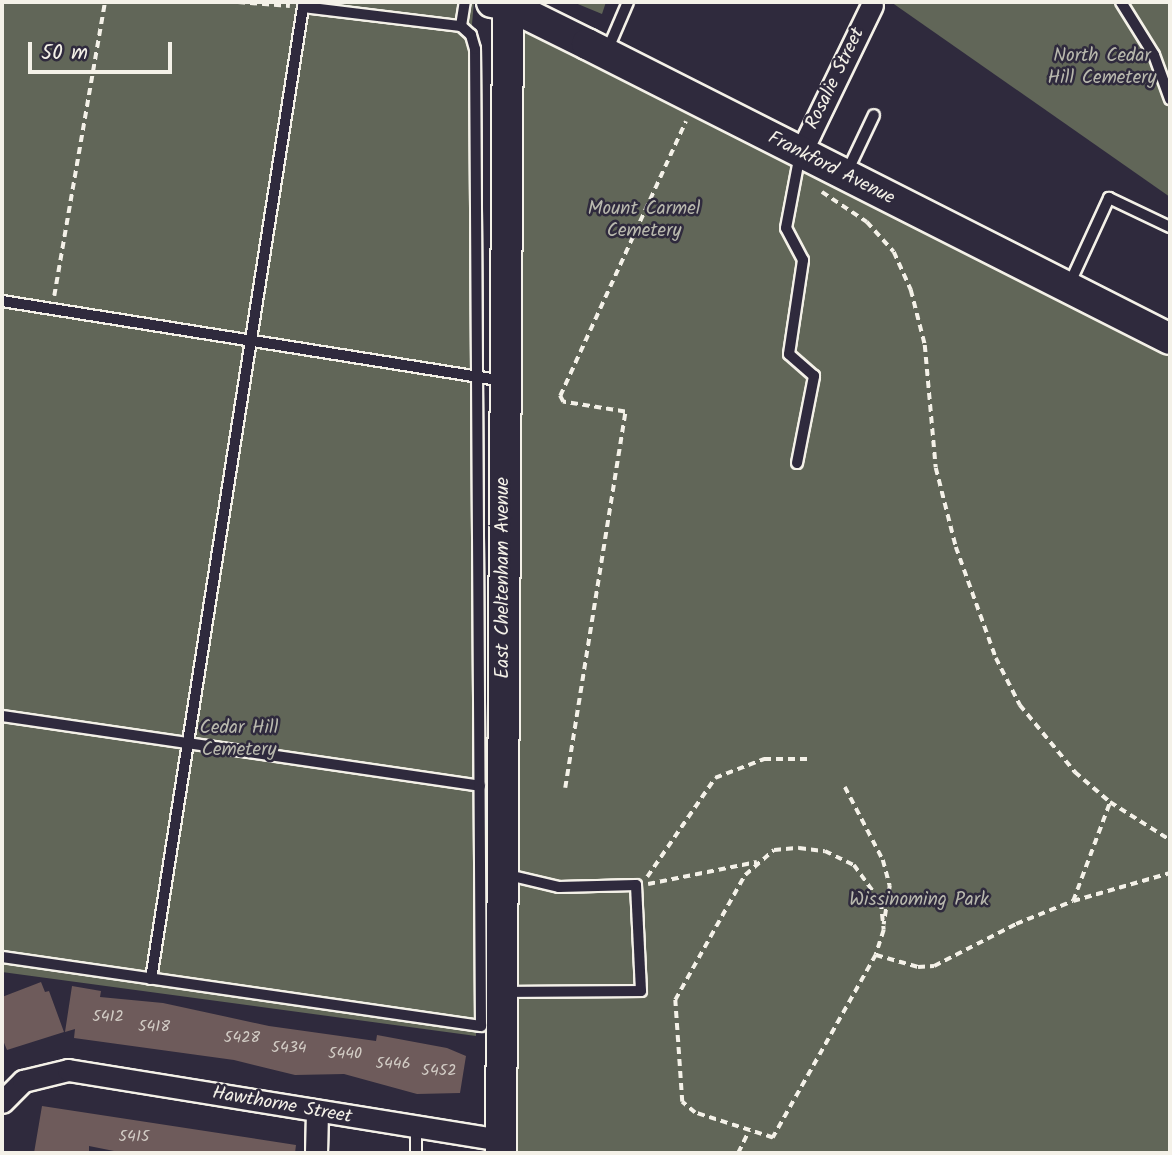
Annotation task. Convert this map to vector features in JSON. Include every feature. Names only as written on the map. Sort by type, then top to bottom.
[{"type":"street","name":"Frankford Avenue","points":[[505,2],[696,100],[798,166],[845,176],[1170,340]]},
{"type":"street","name":"East Cheltenham Avenue","points":[[500,1146],[502,874],[492,379],[505,2]]},
{"type":"street","name":"Rosalie Street","points":[[798,166],[872,5]]},
{"type":"street","name":"Hawthorne Street","points":[[2,1102],[23,1081],[64,1071],[416,1129],[500,1146]]},
{"type":"street","points":[[316,1153],[317,1112]]},
{"type":"lane","points":[[461,26],[465,2]]},
{"type":"lane","points":[[606,53],[628,2]]},
{"type":"lane","points":[[1121,2],[1154,55],[1170,99]]},
{"type":"lane","points":[[2,957],[151,979],[481,1026],[480,786],[492,379],[475,49],[471,35],[461,26],[303,7],[151,979]]},
{"type":"lane","points":[[845,176],[874,115]]},
{"type":"lane","points":[[797,463],[814,376],[789,354],[803,260],[786,228],[798,166]]},
{"type":"lane","points":[[1067,288],[1109,198],[1170,226]]},
{"type":"lane","points":[[2,301],[492,379]]},
{"type":"lane","points":[[2,716],[188,741],[480,786]]},
{"type":"lane","points":[[501,992],[640,991],[636,885],[559,887],[502,874]]},
{"type":"lane","points":[[416,1129],[416,1153]]},
{"type":"path","points":[[51,309],[105,2]]},
{"type":"path","points":[[238,2],[303,7]]},
{"type":"path","points":[[565,788],[625,412],[563,402],[560,396],[696,100]]},
{"type":"path","points":[[798,166],[867,222],[894,252],[911,290],[925,345],[936,468],[956,547],[996,658],[1020,705],[1046,740],[1110,802],[1170,840]]},
{"type":"path","points":[[760,861],[642,884],[715,778],[764,759],[809,759]]},
{"type":"path","points":[[845,787],[883,860],[890,886],[884,930],[876,955],[773,1138],[695,1113],[682,1102],[675,1000],[745,875],[760,861],[774,850],[799,848],[825,851],[855,865],[881,902],[884,930]]},
{"type":"path","points":[[1073,901],[1110,802]]},
{"type":"path","points":[[876,955],[918,967],[934,966],[1016,924],[1073,901],[1170,873]]},
{"type":"path","points":[[738,1153],[750,1129]]},
{"type":"green space","name":"Cedar Hill Cemetery","points":[[2,2],[474,2],[470,46],[476,1036],[2,972]]},
{"type":"green space","points":[[573,2],[606,2],[602,14]]},
{"type":"green space","name":"North Cedar Hill Cemetery","points":[[891,2],[1170,2],[1170,197]]},
{"type":"green space","name":"Wissinoming Park","points":[[508,5],[1170,339],[1170,1153],[501,1153],[501,992],[520,796],[517,380]]},
{"type":"building","points":[[41,982],[45,992],[49,991],[64,1032],[7,1050],[2,1038],[2,997]]},
{"type":"building","points":[[72,986],[101,991],[100,997],[163,1003],[269,1026],[376,1041],[377,1035],[447,1048],[466,1056],[460,1093],[417,1094],[344,1074],[295,1075],[234,1060],[74,1038],[75,1029],[65,1032]]},
{"type":"building","points":[[42,1106],[296,1145],[295,1153],[124,1153],[89,1146],[89,1153],[34,1153]]},
{"type":"park label","name":"Mount Carmel Cemetery","points":[[644,221]]}]
